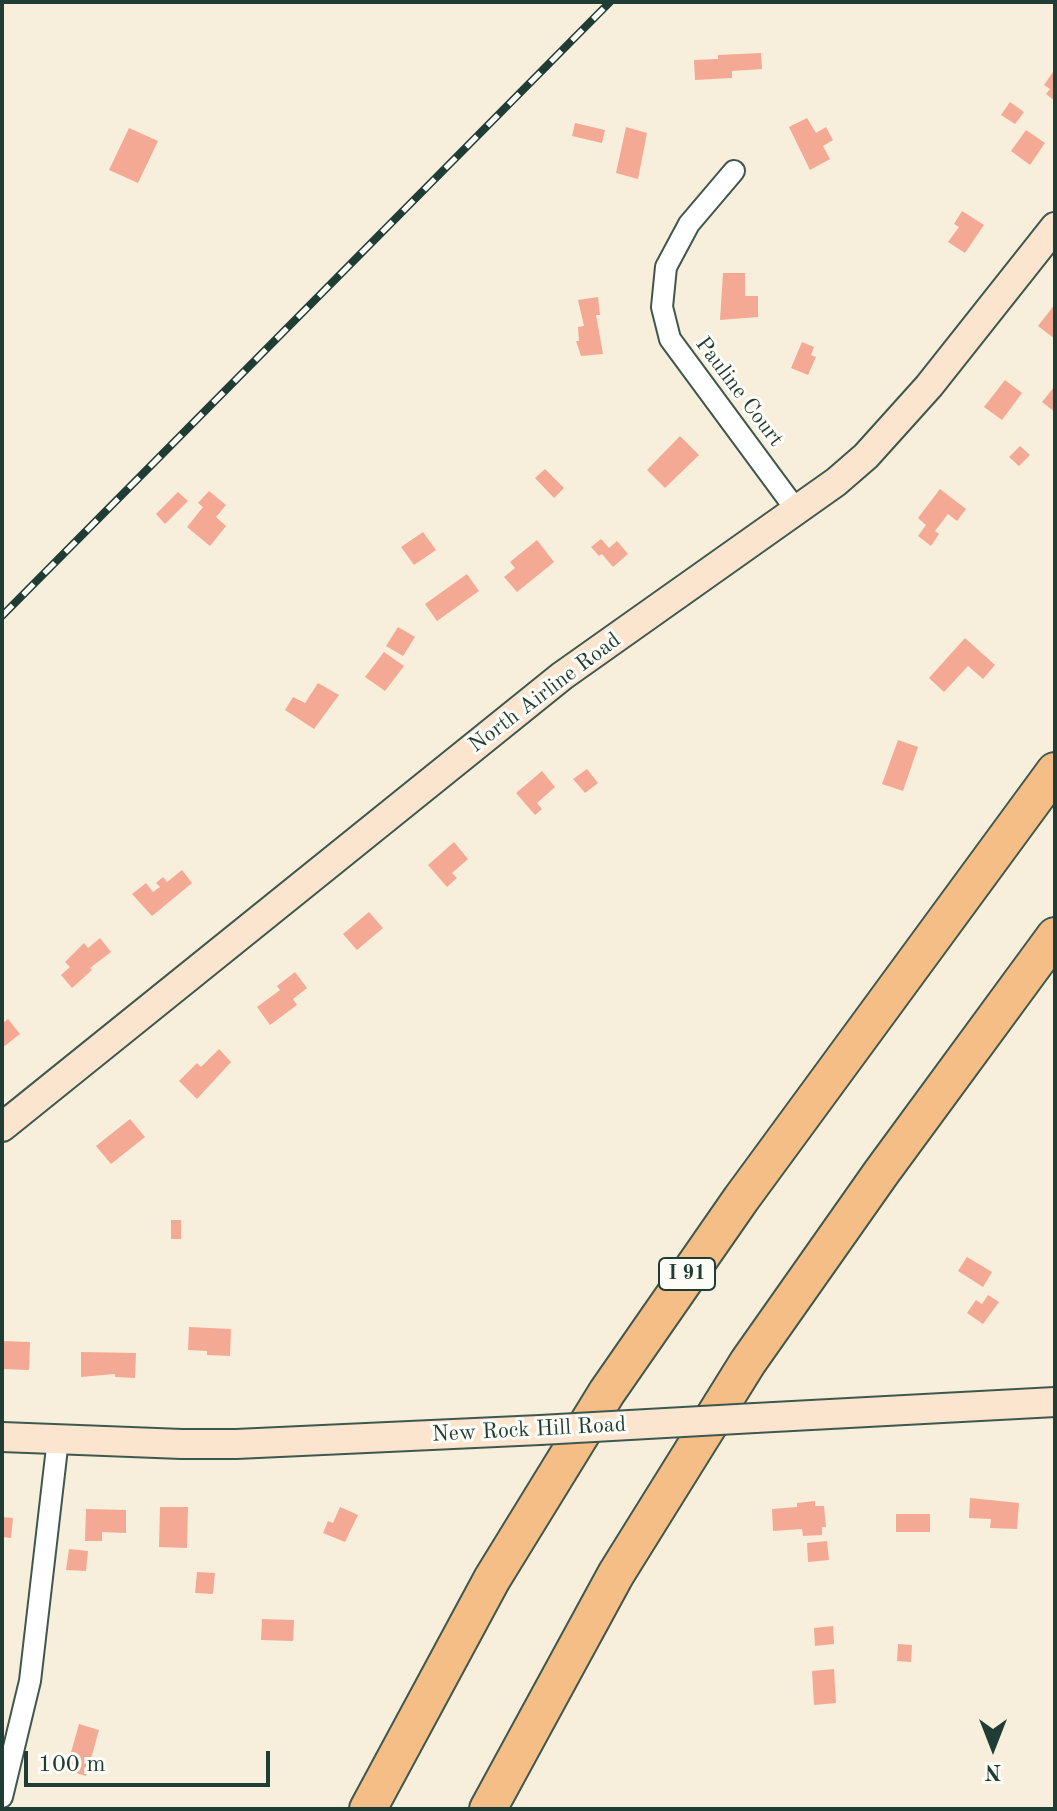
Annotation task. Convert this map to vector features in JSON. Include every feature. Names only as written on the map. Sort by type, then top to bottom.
[{"type":"highway","name":"I 91","points":[[368,1809],[492,1579],[607,1392],[732,1212],[1055,771]]},
{"type":"highway","points":[[488,1809],[539,1711],[651,1514],[748,1362],[847,1220],[1055,936]]},
{"type":"highway","points":[[511,1809],[532,1759],[539,1711]]},
{"type":"main road","name":"North Airline Road","points":[[2,1127],[562,676],[797,511],[866,456],[929,386],[1055,227]]},
{"type":"main road","name":"New Rock Hill Road","points":[[2,1437],[236,1444],[1055,1402]]},
{"type":"street","name":"Pauline Court","points":[[734,171],[689,224],[666,267],[662,307],[670,339],[797,511]]},
{"type":"street","points":[[2,1797],[30,1681],[58,1439]]},
{"type":"building","points":[[761,53],[762,69],[732,71],[732,78],[695,80],[694,60],[718,59],[718,55]]},
{"type":"building","points":[[1053,72],[1055,101],[1046,94],[1050,89],[1044,85]]},
{"type":"building","points":[[1010,102],[1024,112],[1015,124],[1001,115]]},
{"type":"building","points":[[807,118],[816,133],[826,127],[833,140],[823,146],[830,159],[810,170],[789,127]]},
{"type":"building","points":[[575,123],[605,130],[602,143],[572,136]]},
{"type":"building","points":[[626,127],[647,133],[638,179],[616,173]]},
{"type":"building","points":[[129,128],[158,141],[138,183],[109,170]]},
{"type":"building","points":[[1026,130],[1045,143],[1030,165],[1011,151]]},
{"type":"building","points":[[962,211],[984,225],[965,253],[948,242],[959,227],[954,224]]},
{"type":"building","points":[[723,273],[745,273],[745,296],[758,296],[758,317],[720,320]]},
{"type":"building","points":[[598,297],[600,315],[596,315],[603,354],[581,356],[576,341],[579,341],[578,327],[584,326],[578,300]]},
{"type":"building","points":[[1055,304],[1055,339],[1038,326]]},
{"type":"building","points":[[802,342],[814,347],[811,355],[816,357],[808,375],[791,368]]},
{"type":"building","points":[[1005,380],[1022,393],[1002,420],[984,407]]},
{"type":"building","points":[[1055,386],[1055,412],[1042,402]]},
{"type":"building","points":[[680,436],[699,455],[665,488],[647,470]]},
{"type":"building","points":[[1020,446],[1030,455],[1019,466],[1009,457]]},
{"type":"building","points":[[545,469],[564,488],[554,498],[535,478]]},
{"type":"building","points":[[940,489],[966,509],[957,521],[948,514],[935,531],[939,534],[931,546],[918,536],[926,525],[918,518]]},
{"type":"building","points":[[209,491],[226,505],[216,517],[226,526],[210,546],[187,527],[203,507],[198,503]]},
{"type":"building","points":[[178,492],[188,501],[165,524],[156,514]]},
{"type":"building","points":[[423,532],[436,550],[414,565],[401,547]]},
{"type":"building","points":[[601,539],[609,548],[617,541],[628,554],[613,567],[591,547]]},
{"type":"building","points":[[537,540],[554,562],[517,592],[504,577],[515,568],[510,562]]},
{"type":"building","points":[[467,574],[479,591],[437,621],[425,604]]},
{"type":"building","points":[[398,627],[415,637],[403,656],[386,646]]},
{"type":"building","points":[[965,638],[995,665],[983,679],[968,666],[944,692],[929,678]]},
{"type":"building","points":[[384,652],[404,666],[385,691],[365,677]]},
{"type":"building","points":[[318,683],[339,695],[314,729],[285,710],[293,697],[305,703]]},
{"type":"building","points":[[898,740],[918,747],[903,791],[882,784]]},
{"type":"building","points":[[587,769],[598,783],[585,793],[573,779]]},
{"type":"building","points":[[542,771],[555,787],[537,803],[542,809],[535,815],[516,793]]},
{"type":"building","points":[[454,842],[468,859],[452,873],[457,878],[447,887],[428,865]]},
{"type":"building","points":[[182,870],[192,883],[152,916],[132,894],[146,883],[153,892],[160,887],[156,883],[163,877],[167,882]]},
{"type":"building","points":[[369,912],[383,928],[357,950],[343,934]]},
{"type":"building","points":[[100,938],[111,952],[90,968],[92,970],[72,988],[61,975],[70,967],[65,962],[84,943],[88,948]]},
{"type":"building","points":[[295,972],[307,988],[293,999],[297,1005],[270,1025],[257,1007],[280,990],[277,986]]},
{"type":"building","points":[[8,1019],[20,1034],[2,1048],[2,1024]]},
{"type":"building","points":[[219,1049],[231,1062],[197,1099],[179,1081],[197,1063],[201,1067]]},
{"type":"building","points":[[130,1119],[145,1137],[111,1164],[96,1146]]},
{"type":"building","points":[[171,1220],[181,1220],[181,1239],[171,1239]]},
{"type":"building","points":[[967,1257],[992,1272],[983,1287],[958,1271]]},
{"type":"building","points":[[988,1295],[999,1302],[983,1324],[967,1313],[976,1300],[982,1304]]},
{"type":"building","points":[[189,1327],[231,1329],[230,1356],[188,1350]]},
{"type":"building","points":[[2,1341],[30,1342],[29,1370],[2,1369]]},
{"type":"building","points":[[81,1352],[136,1353],[135,1378],[115,1377],[115,1374],[81,1377]]},
{"type":"building","points":[[970,1498],[1019,1503],[1017,1529],[990,1528],[991,1519],[969,1518]]},
{"type":"building","points":[[815,1501],[815,1506],[824,1506],[826,1527],[822,1527],[822,1535],[803,1536],[802,1529],[773,1531],[772,1509],[797,1507],[797,1503]]},
{"type":"building","points":[[160,1507],[188,1507],[187,1548],[159,1547]]},
{"type":"building","points":[[340,1507],[358,1515],[345,1542],[323,1533],[328,1521],[333,1523]]},
{"type":"building","points":[[86,1509],[126,1510],[126,1533],[102,1532],[102,1541],[85,1541]]},
{"type":"building","points":[[896,1514],[930,1514],[930,1532],[896,1532]]},
{"type":"building","points":[[2,1517],[13,1518],[11,1538],[2,1537]]},
{"type":"building","points":[[827,1541],[829,1560],[808,1562],[807,1543]]},
{"type":"building","points":[[69,1549],[88,1551],[86,1571],[66,1570]]},
{"type":"building","points":[[197,1572],[215,1573],[213,1594],[195,1593]]},
{"type":"building","points":[[262,1619],[294,1620],[293,1641],[261,1640]]},
{"type":"building","points":[[833,1626],[834,1644],[815,1646],[814,1628]]},
{"type":"building","points":[[898,1644],[912,1645],[911,1662],[897,1661]]},
{"type":"building","points":[[834,1669],[836,1703],[814,1705],[812,1671]]},
{"type":"building","points":[[79,1724],[99,1730],[86,1776],[66,1770]]},
{"type":"railway","points":[[2,616],[610,2]]}]
